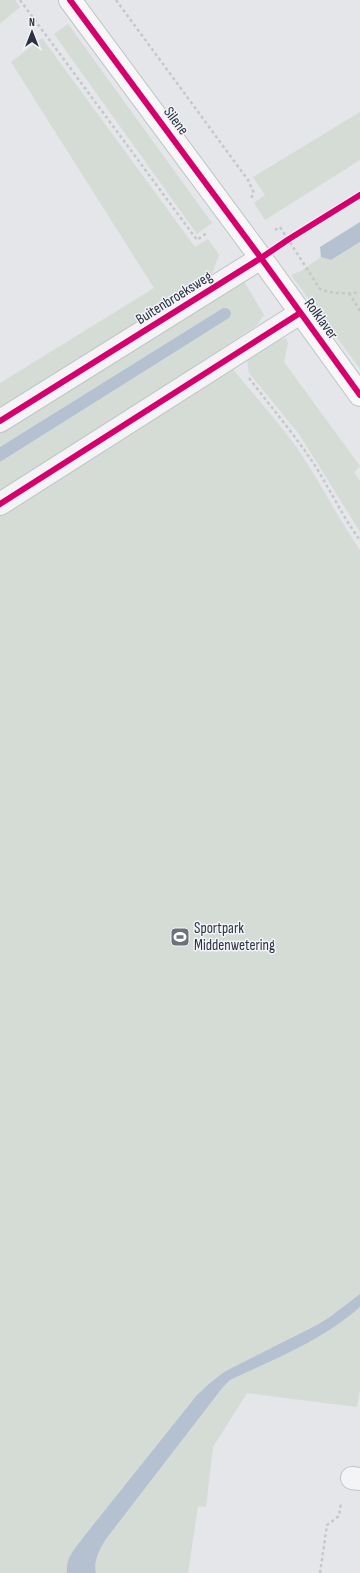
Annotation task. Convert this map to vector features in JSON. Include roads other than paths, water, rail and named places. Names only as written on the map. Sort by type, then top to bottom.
[{"type":"street","name":"Silene","points":[[70,0],[261,258]]},
{"type":"street","name":"Rolklaver","points":[[261,258],[360,395]]},
{"type":"street","name":"Buitenbroeksweg","points":[[0,421],[261,258]]},
{"type":"street","points":[[0,504],[300,312]]},
{"type":"water","points":[[360,222],[360,242],[331,260],[321,257],[320,247]]},
{"type":"water","points":[[223,308],[230,311],[231,314],[229,318],[0,462],[0,447]]},
{"type":"water","points":[[360,1294],[360,1307],[346,1319],[298,1348],[230,1380],[223,1387],[106,1539],[96,1560],[96,1573],[67,1573],[67,1563],[76,1547],[197,1395],[224,1372],[317,1325]]},
{"type":"place","name":"Sportpark Middenwetering","points":[[180,937]]}]
